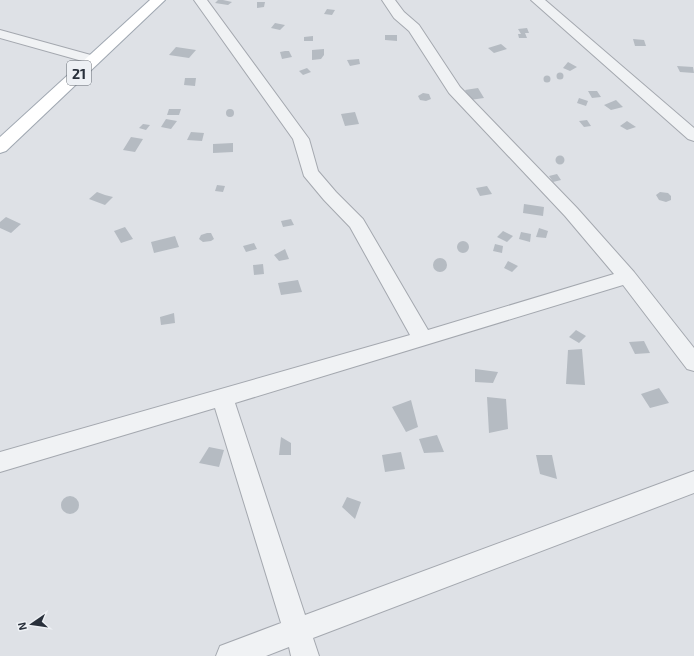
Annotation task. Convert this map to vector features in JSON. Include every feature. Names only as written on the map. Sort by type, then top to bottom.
[{"type":"main road","name":"21","points":[[0,147],[158,0]]},
{"type":"street","points":[[200,0],[301,139],[310,172],[330,196],[357,223],[423,339]]},
{"type":"street","points":[[388,0],[399,15],[414,28],[430,49],[454,90],[571,212],[626,277],[694,363]]},
{"type":"street","points":[[537,0],[694,136]]},
{"type":"street","points":[[0,34],[93,60]]},
{"type":"street","points":[[675,120],[694,114]]},
{"type":"street","points":[[0,462],[423,339],[626,277]]},
{"type":"street","points":[[223,398],[305,656]]},
{"type":"street","points":[[230,656],[694,482]]},
{"type":"building","points":[[218,0],[232,2],[228,5],[215,3]]},
{"type":"building","points":[[257,2],[265,2],[264,7],[257,8]]},
{"type":"building","points":[[327,9],[335,10],[332,15],[324,14]]},
{"type":"building","points":[[275,23],[285,25],[280,30],[271,28]]},
{"type":"building","points":[[527,28],[529,33],[525,33],[527,38],[519,38],[518,34],[521,34],[518,29]]},
{"type":"building","points":[[385,35],[397,35],[397,41],[385,40]]},
{"type":"building","points":[[313,36],[313,41],[304,41],[304,37]]},
{"type":"building","points":[[633,39],[644,40],[646,46],[635,46]]},
{"type":"building","points":[[501,44],[507,49],[494,53],[488,48]]},
{"type":"building","points":[[176,47],[196,50],[189,58],[169,55]]},
{"type":"building","points":[[324,49],[324,55],[321,59],[312,60],[312,50]]},
{"type":"building","points":[[289,51],[292,57],[282,59],[280,52]]},
{"type":"building","points":[[359,59],[360,64],[350,66],[347,60]]},
{"type":"building","points":[[568,62],[577,67],[570,71],[563,68]]},
{"type":"building","points":[[677,66],[693,67],[694,73],[680,72]]},
{"type":"building","points":[[307,68],[311,72],[303,75],[299,71]]},
{"type":"building","points":[[560,73],[563,76],[560,79],[557,76]]},
{"type":"building","points":[[547,75],[550,76],[550,82],[547,83],[544,82],[543,79],[544,76]]},
{"type":"building","points":[[185,78],[196,78],[195,86],[184,85]]},
{"type":"building","points":[[478,88],[484,98],[470,100],[465,90]]},
{"type":"building","points":[[588,91],[597,91],[601,97],[592,98]]},
{"type":"building","points":[[423,93],[429,94],[431,99],[426,101],[420,100],[418,96]]},
{"type":"building","points":[[579,98],[588,101],[586,106],[577,103]]},
{"type":"building","points":[[616,100],[623,107],[611,110],[604,105]]},
{"type":"building","points":[[169,109],[181,109],[179,115],[167,115]]},
{"type":"building","points":[[228,109],[232,109],[234,113],[232,117],[228,117],[226,115],[226,111]]},
{"type":"building","points":[[355,112],[359,124],[345,126],[341,114]]},
{"type":"building","points":[[166,119],[177,121],[171,129],[161,127]]},
{"type":"building","points":[[587,120],[591,126],[584,127],[579,121]]},
{"type":"building","points":[[627,121],[636,127],[627,130],[620,126]]},
{"type":"building","points":[[143,124],[150,125],[146,130],[139,128]]},
{"type":"building","points":[[191,132],[204,133],[202,141],[187,140]]},
{"type":"building","points":[[131,137],[143,139],[135,152],[123,150]]},
{"type":"building","points":[[233,143],[233,152],[213,153],[213,144]]},
{"type":"building","points":[[560,155],[565,160],[560,165],[555,160]]},
{"type":"building","points":[[557,174],[561,180],[553,182],[549,176]]},
{"type":"building","points":[[217,185],[225,186],[223,192],[215,191]]},
{"type":"building","points":[[487,186],[492,194],[480,196],[476,188]]},
{"type":"building","points":[[97,192],[113,197],[105,205],[89,199]]},
{"type":"building","points":[[660,192],[668,193],[671,196],[671,200],[666,202],[659,200],[656,195]]},
{"type":"building","points":[[524,204],[544,207],[543,216],[523,213]]},
{"type":"building","points":[[6,217],[21,224],[11,233],[0,228],[0,222]]},
{"type":"building","points":[[291,219],[294,225],[283,227],[281,221]]},
{"type":"building","points":[[125,227],[133,239],[121,243],[114,231]]},
{"type":"building","points":[[539,228],[548,231],[546,238],[536,237]]},
{"type":"building","points":[[503,231],[513,236],[507,242],[497,237]]},
{"type":"building","points":[[521,232],[531,234],[530,242],[519,239]]},
{"type":"building","points":[[211,233],[214,239],[203,242],[199,239],[201,235]]},
{"type":"building","points":[[175,236],[179,247],[154,253],[151,242]]},
{"type":"building","points":[[463,241],[467,243],[469,247],[467,251],[463,253],[459,251],[457,247],[459,243]]},
{"type":"building","points":[[254,243],[257,249],[246,252],[243,246]]},
{"type":"building","points":[[495,244],[503,246],[502,253],[493,251]]},
{"type":"building","points":[[285,249],[289,259],[279,261],[274,255]]},
{"type":"building","points":[[437,258],[443,258],[447,262],[447,268],[443,272],[437,272],[433,268],[433,262]]},
{"type":"building","points":[[508,261],[518,266],[512,272],[504,268]]},
{"type":"building","points":[[263,264],[264,274],[254,275],[253,265]]},
{"type":"building","points":[[298,280],[302,292],[281,295],[278,283]]},
{"type":"building","points":[[174,313],[175,323],[161,325],[160,317]]},
{"type":"building","points":[[576,330],[586,336],[579,343],[569,337]]},
{"type":"building","points":[[644,341],[650,353],[635,354],[629,342]]},
{"type":"building","points":[[582,349],[585,385],[566,384],[568,350]]},
{"type":"building","points":[[475,369],[498,372],[493,383],[475,382]]},
{"type":"building","points":[[659,388],[669,403],[650,408],[641,394]]},
{"type":"building","points":[[487,397],[506,399],[508,429],[489,433]]},
{"type":"building","points":[[411,400],[418,427],[406,432],[392,407]]},
{"type":"building","points":[[437,435],[444,452],[424,453],[419,439]]},
{"type":"building","points":[[281,437],[291,443],[291,455],[279,455]]},
{"type":"building","points":[[209,447],[224,450],[219,467],[199,463]]},
{"type":"building","points":[[401,452],[405,469],[385,472],[382,455]]},
{"type":"building","points":[[536,455],[552,455],[557,479],[540,474]]},
{"type":"building","points":[[70,496],[76,499],[79,505],[76,511],[70,514],[64,511],[61,505],[64,499]]},
{"type":"building","points":[[347,497],[361,502],[355,519],[342,507]]}]
